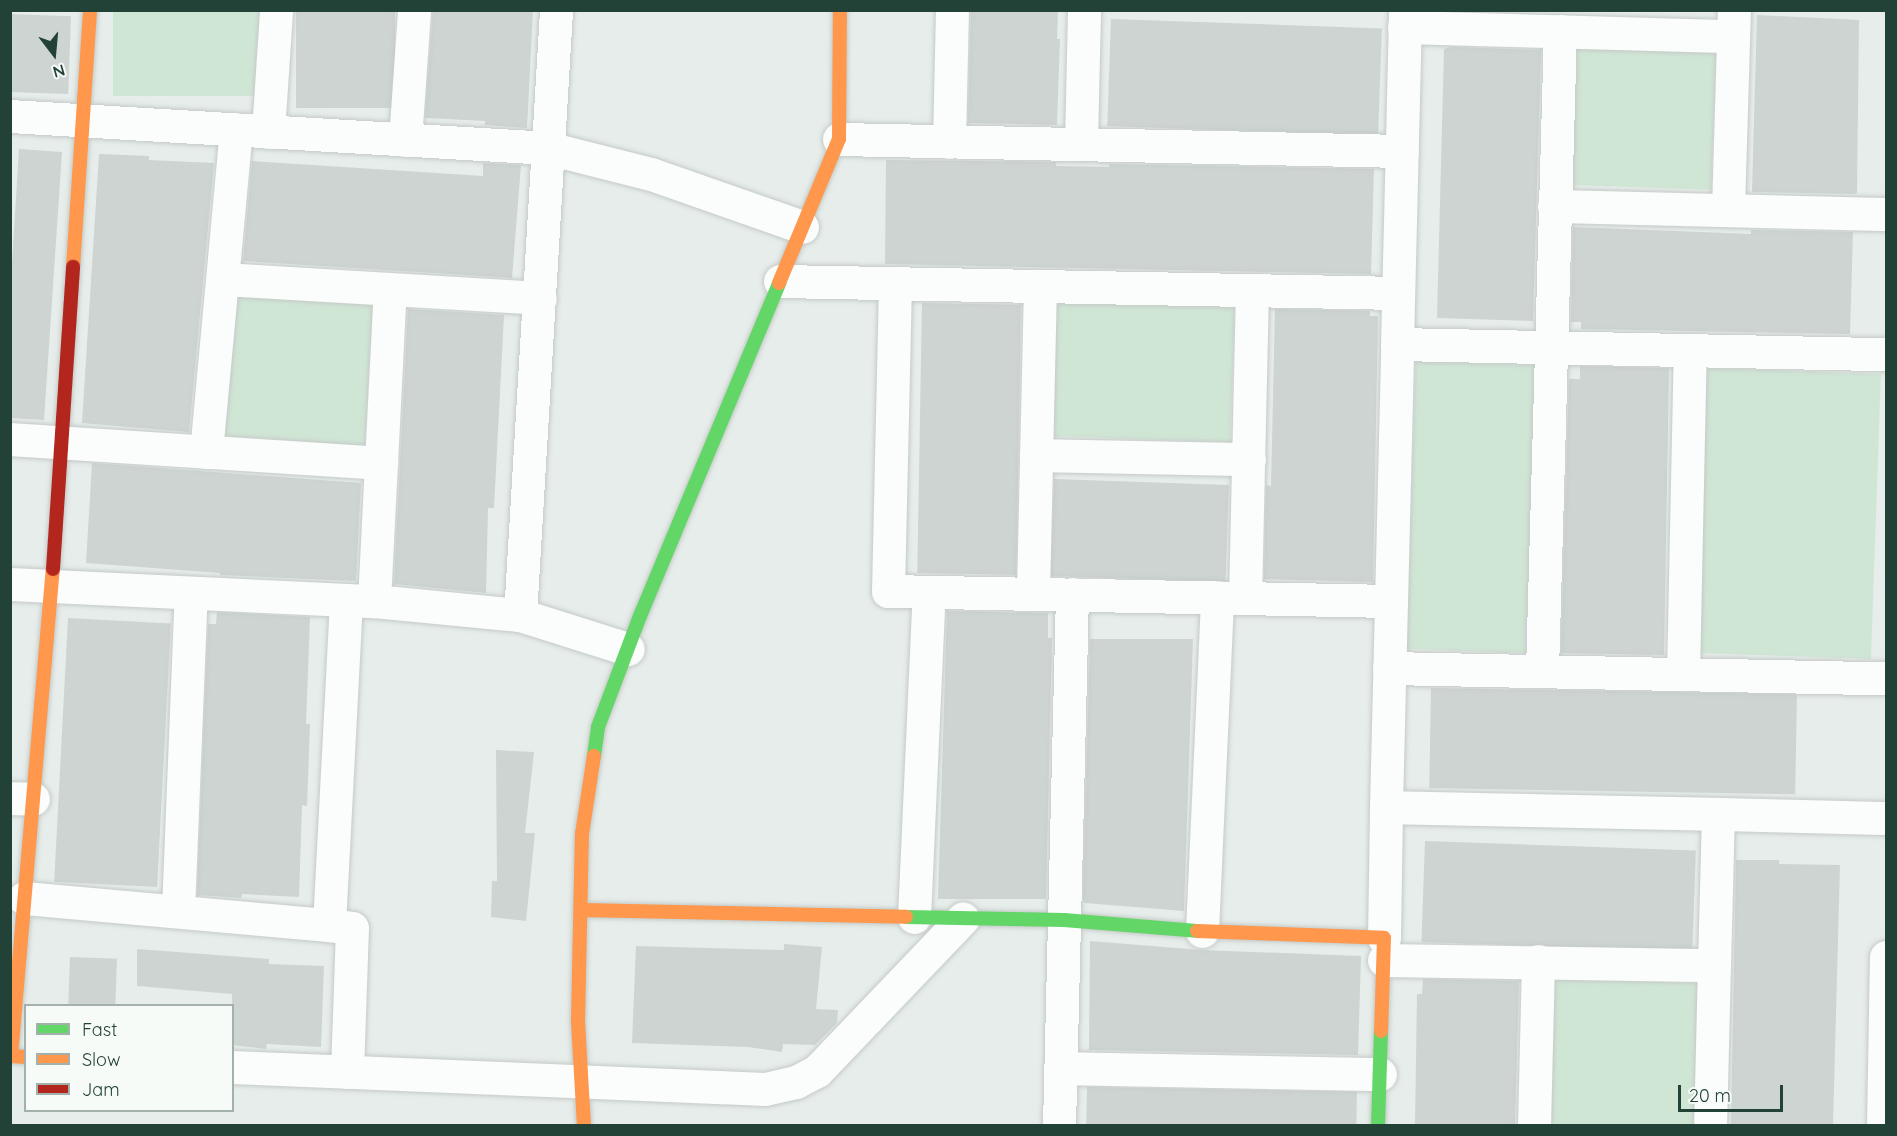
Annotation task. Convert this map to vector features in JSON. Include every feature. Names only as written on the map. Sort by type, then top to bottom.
[{"type":"street","points":[[24,1057],[11,1056],[15,943],[24,898],[22,798],[52,586],[90,10]]},
{"type":"street","points":[[268,132],[276,10]]},
{"type":"street","points":[[405,140],[414,10]]},
{"type":"street","points":[[520,615],[556,10]]},
{"type":"street","points":[[584,1125],[578,1021],[582,834],[598,727],[628,649],[839,139],[840,10]]},
{"type":"street","points":[[949,142],[952,10]]},
{"type":"street","points":[[1081,144],[1084,10]]},
{"type":"street","points":[[1378,1125],[1405,19],[1560,31],[1734,23],[1728,210]]},
{"type":"street","points":[[1542,671],[1560,31]]},
{"type":"street","points":[[10,116],[548,148],[651,174],[802,226]]},
{"type":"street","points":[[207,452],[236,129]]},
{"type":"street","points":[[839,139],[1402,151]]},
{"type":"street","points":[[1554,206],[1887,214]]},
{"type":"street","points":[[223,279],[540,298]]},
{"type":"street","points":[[780,281],[1398,293]]},
{"type":"street","points":[[895,283],[888,591],[1391,601]]},
{"type":"street","points":[[1033,593],[1040,286]]},
{"type":"street","points":[[329,925],[360,601],[381,463],[390,289]]},
{"type":"street","points":[[1202,931],[1231,598],[1249,459],[1252,290]]},
{"type":"street","points":[[1397,345],[1887,354]]},
{"type":"street","points":[[1683,674],[1690,350]]},
{"type":"street","points":[[10,439],[381,463]]},
{"type":"street","points":[[1036,455],[1249,459]]},
{"type":"street","points":[[10,584],[360,601],[520,615],[628,649]]},
{"type":"street","points":[[914,917],[929,592]]},
{"type":"street","points":[[178,911],[191,593]]},
{"type":"street","points":[[1059,1125],[1072,594]]},
{"type":"street","points":[[1389,668],[1887,678]]},
{"type":"street","points":[[1386,807],[1887,818]]},
{"type":"street","points":[[1710,1125],[1718,814]]},
{"type":"street","points":[[24,898],[352,928],[347,1072]]},
{"type":"street","points":[[581,910],[1064,920],[1538,961],[1714,965]]},
{"type":"street","points":[[234,1066],[581,1083],[765,1089],[796,1082],[817,1071],[963,918]]},
{"type":"street","points":[[1883,1125],[1887,957]]},
{"type":"street","points":[[1534,1125],[1538,961]]},
{"type":"street","points":[[1060,1068],[1380,1074]]},
{"type":"green space","points":[[113,11],[265,11],[265,96],[113,96]]},
{"type":"green space","points":[[1577,47],[1716,52],[1711,190],[1572,185]]},
{"type":"green space","points":[[232,292],[375,302],[365,446],[222,436]]},
{"type":"green space","points":[[1057,298],[1235,304],[1230,442],[1052,436]]},
{"type":"green space","points":[[1416,361],[1536,365],[1526,653],[1406,649]]},
{"type":"green space","points":[[1703,368],[1881,374],[1871,659],[1693,653]]},
{"type":"green space","points":[[1551,978],[1701,983],[1696,1126],[1546,1126]]},
{"type":"building","points":[[296,10],[395,10],[395,108],[296,108]]},
{"type":"building","points":[[433,10],[533,10],[527,128],[485,125],[485,121],[425,118]]},
{"type":"building","points":[[971,10],[1058,10],[1057,39],[1060,39],[1057,125],[968,123]]},
{"type":"building","points":[[10,14],[71,16],[68,94],[10,92]]},
{"type":"building","points":[[1757,15],[1859,20],[1857,193],[1752,192]]},
{"type":"building","points":[[1111,19],[1382,28],[1378,135],[1107,126]]},
{"type":"building","points":[[1451,47],[1541,50],[1533,321],[1437,318],[1444,49]]},
{"type":"building","points":[[19,149],[62,152],[44,420],[10,418],[10,297]]},
{"type":"building","points":[[99,154],[149,156],[149,160],[214,163],[189,432],[82,423]]},
{"type":"building","points":[[886,160],[1056,162],[1056,166],[1109,167],[1109,164],[1374,169],[1371,274],[885,264]]},
{"type":"building","points":[[252,161],[483,176],[483,163],[521,165],[512,278],[243,261]]},
{"type":"building","points":[[1573,227],[1751,234],[1751,230],[1853,232],[1850,334],[1581,329],[1581,322],[1571,322]]},
{"type":"building","points":[[922,303],[1021,305],[1016,575],[917,573]]},
{"type":"building","points":[[408,309],[504,315],[494,508],[488,508],[486,593],[394,584]]},
{"type":"building","points":[[1275,309],[1370,311],[1370,316],[1378,316],[1373,582],[1264,579],[1266,485],[1271,486]]},
{"type":"building","points":[[1580,366],[1669,368],[1664,655],[1561,653],[1569,379],[1580,379]]},
{"type":"building","points":[[92,463],[361,483],[356,581],[220,575],[220,573],[86,563]]},
{"type":"building","points":[[1054,479],[1229,485],[1226,582],[1051,576]]},
{"type":"building","points":[[947,611],[1048,613],[1048,638],[1052,638],[1046,899],[938,899]]},
{"type":"building","points":[[217,612],[310,617],[306,724],[310,724],[307,806],[302,805],[299,897],[242,894],[241,898],[197,895],[208,624],[216,624]]},
{"type":"building","points":[[68,618],[171,623],[157,887],[54,882]]},
{"type":"building","points":[[1090,639],[1193,639],[1184,911],[1085,903],[1083,900]]},
{"type":"building","points":[[1431,688],[1797,694],[1795,794],[1429,788]]},
{"type":"building","points":[[496,750],[534,752],[525,833],[535,833],[526,921],[491,917],[492,881],[497,881]]},
{"type":"building","points":[[1425,841],[1696,850],[1692,951],[1421,942]]},
{"type":"building","points":[[1736,860],[1779,860],[1779,864],[1840,865],[1833,1125],[1731,1125]]},
{"type":"building","points":[[1090,941],[1201,950],[1361,956],[1358,1055],[1089,1050]]},
{"type":"building","points":[[784,944],[822,947],[816,1009],[838,1010],[837,1023],[815,1045],[783,1044],[782,1052],[748,1047],[632,1043],[636,946],[784,950]]},
{"type":"building","points":[[137,949],[269,959],[269,964],[324,966],[321,1047],[267,1044],[266,1049],[234,1045],[232,994],[137,986]]},
{"type":"building","points":[[70,957],[117,959],[115,1004],[68,1004]]},
{"type":"building","points":[[1423,979],[1519,981],[1515,1125],[1415,1125],[1417,994],[1422,994]]},
{"type":"building","points":[[1087,1087],[1357,1092],[1356,1126],[1086,1125]]},
{"type":"traffic: fast","points":[[594,756],[598,727],[640,616],[779,283]]},
{"type":"traffic: fast","points":[[906,917],[1064,920],[1197,931]]},
{"type":"traffic: fast","points":[[1378,1126],[1381,1031]]},
{"type":"traffic: slow","points":[[73,267],[90,10]]},
{"type":"traffic: slow","points":[[779,283],[839,139],[840,10]]},
{"type":"traffic: slow","points":[[24,1057],[11,1056],[53,569]]},
{"type":"traffic: slow","points":[[584,1126],[578,1021],[582,834],[594,756]]},
{"type":"traffic: slow","points":[[581,910],[906,917]]},
{"type":"traffic: slow","points":[[1197,931],[1384,938],[1381,1031]]},
{"type":"traffic: jam","points":[[53,569],[73,267]]}]
